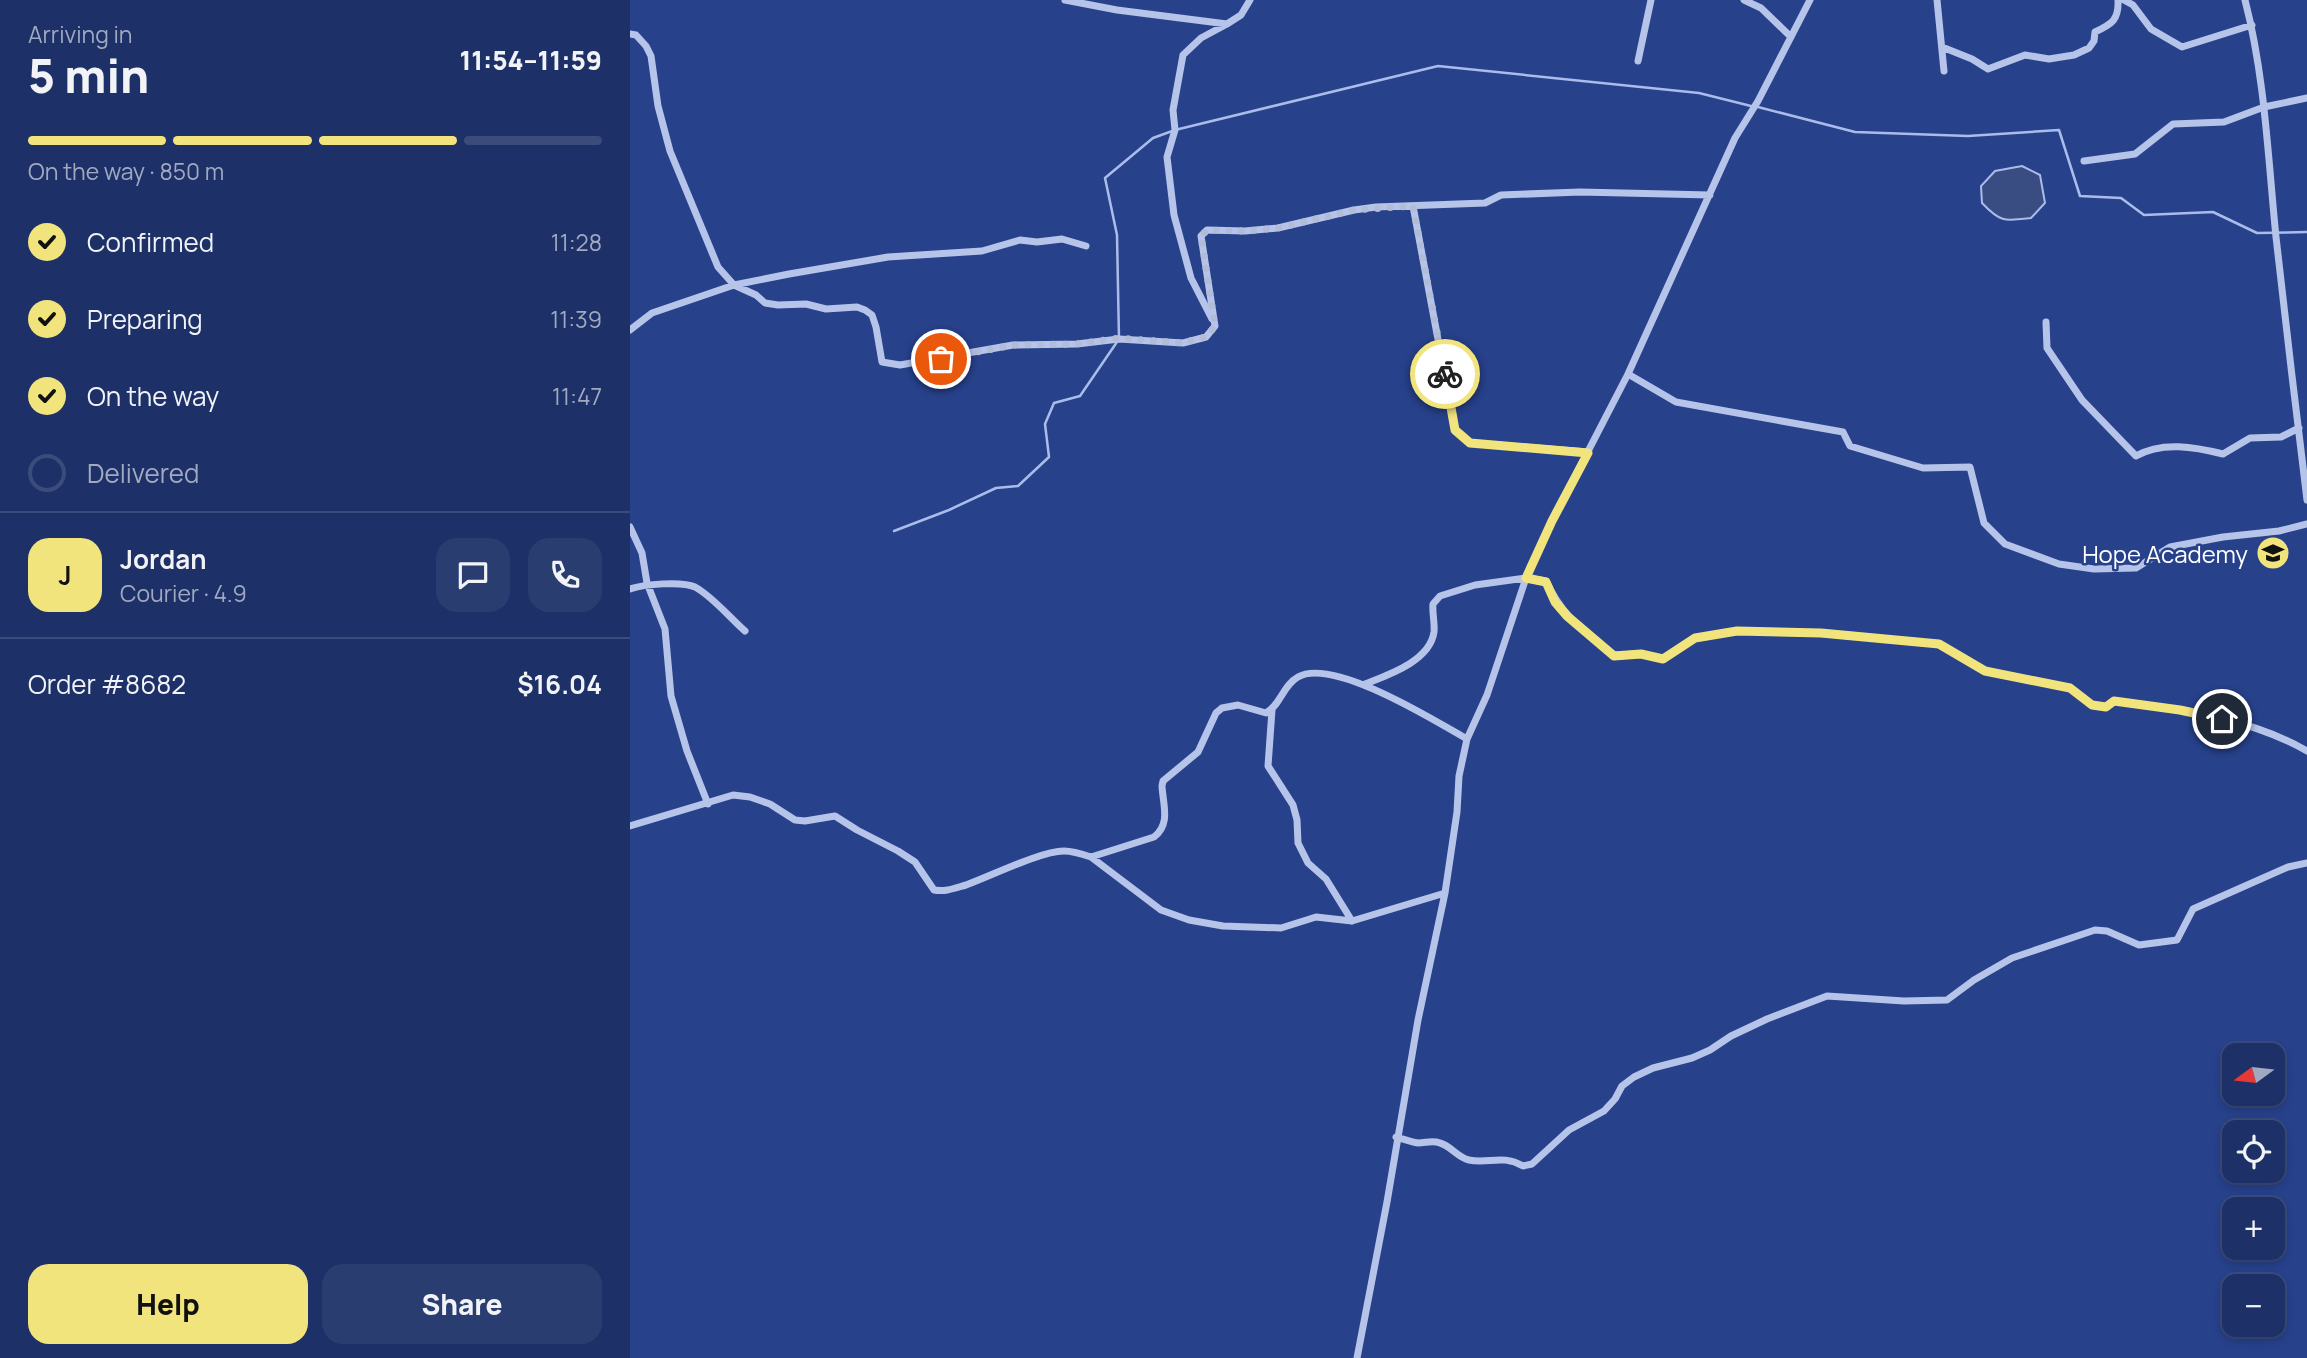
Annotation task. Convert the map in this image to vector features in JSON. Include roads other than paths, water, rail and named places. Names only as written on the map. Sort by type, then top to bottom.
[{"type":"street","points":[[1065,0],[1117,10],[1227,24]]},
{"type":"street","points":[[1215,326],[1191,278],[1172,206],[1167,157],[1175,130],[1173,110],[1183,55],[1201,38],[1241,15],[1250,0]]},
{"type":"street","points":[[1637,61],[1651,0]]},
{"type":"street","points":[[1745,0],[1761,8],[1791,37]]},
{"type":"street","points":[[1357,1358],[1418,1020],[1445,893],[1457,812],[1459,776],[1467,739],[1487,695],[1526,578],[1552,521],[1628,374],[1728,151],[1758,101],[1810,0]]},
{"type":"street","points":[[1937,0],[1944,71]]},
{"type":"street","points":[[1942,47],[1972,59],[1988,69],[2025,55],[2049,59],[2074,55],[2090,48],[2095,32],[2110,25],[2118,13],[2118,0]]},
{"type":"street","points":[[2124,0],[2133,5],[2151,29],[2182,47],[2252,26]]},
{"type":"street","points":[[2245,0],[2252,26],[2264,107],[2307,500]]},
{"type":"street","points":[[630,34],[646,46],[651,56],[658,106],[670,151],[718,267],[734,285],[765,303],[806,304],[826,309],[857,307],[864,310],[872,316],[882,362],[888,365],[1013,345],[1077,344],[1119,338],[1182,343],[1206,337],[1215,326],[1202,251],[1201,236],[1207,230],[1278,228],[1354,210],[1485,203],[1501,195],[1580,192],[1710,195]]},
{"type":"street","points":[[2084,162],[2135,154],[2173,124],[2224,122],[2264,107],[2307,98]]},
{"type":"street","points":[[1413,206],[1455,430],[1470,443],[1588,453]]},
{"type":"street","points":[[630,330],[652,313],[734,285],[888,257],[982,251],[1020,240],[1062,240],[1086,246]]},
{"type":"street","points":[[2046,322],[2047,348],[2082,400],[2136,456],[2148,448],[2193,447],[2223,454],[2250,438],[2281,437],[2299,428]]},
{"type":"street","points":[[1628,374],[1676,402],[1843,432],[1850,446],[1923,468],[1970,467],[1984,523],[2005,544],[2059,564],[2094,569],[2136,568],[2170,547],[2223,537],[2279,531],[2307,524]]},
{"type":"street","points":[[630,527],[642,553],[648,583],[665,629],[671,696],[687,751],[708,804]]},
{"type":"street","points":[[1365,684],[1401,670],[1427,649],[1434,632],[1433,604],[1440,596],[1475,586],[1526,578],[1546,582],[1555,602],[1567,616],[1614,656],[1641,654],[1663,659],[1695,638],[1737,631],[1821,633],[1939,644],[1985,671],[2070,688],[2092,705],[2106,707],[2114,701],[2209,716],[2263,729],[2307,751]]},
{"type":"street","points":[[630,589],[648,583],[695,588],[745,631]]},
{"type":"street","points":[[1352,921],[1326,879],[1308,863],[1298,843],[1293,805],[1268,766],[1272,710],[1289,684],[1306,673],[1318,673],[1365,684],[1467,739]]},
{"type":"street","points":[[1091,857],[1154,837],[1162,831],[1166,823],[1163,781],[1198,752],[1216,713],[1222,708],[1238,705],[1261,713],[1272,710]]},
{"type":"street","points":[[630,826],[733,795],[750,797],[770,804],[796,820],[835,816],[915,862],[934,890],[943,892],[1048,853],[1063,850],[1091,857],[1161,910],[1189,920],[1223,926],[1281,928],[1316,917],[1352,921],[1445,893]]},
{"type":"street","points":[[1396,1137],[1419,1143],[1444,1143],[1460,1156],[1471,1160],[1495,1158],[1512,1160],[1523,1166],[1532,1164],[1569,1130],[1604,1111],[1622,1086],[1634,1077],[1653,1068],[1692,1058],[1710,1050],[1731,1035],[1798,1006],[1827,996],[1904,1001],[1947,1000],[1974,979],[2012,958],[2095,930],[2107,931],[2138,945],[2177,940],[2193,909],[2288,867],[2307,863]]},
{"type":"water","points":[[2022,166],[2040,175],[2045,203],[2031,218],[2004,219],[1982,203],[1981,186],[1995,171]]},
{"type":"waterway","points":[[894,531],[996,488],[1018,486],[1049,457],[1045,424],[1054,403],[1080,396],[1119,339],[1117,235],[1105,178],[1153,138],[1175,130],[1438,66],[1699,93],[1751,106]]},
{"type":"waterway","points":[[1758,107],[1855,132],[1968,136],[2059,130],[2080,196],[2121,198],[2144,215],[2213,212],[2257,233],[2307,232]]},
{"type":"place","name":"Hope Academy","points":[[2273,553]]}]
